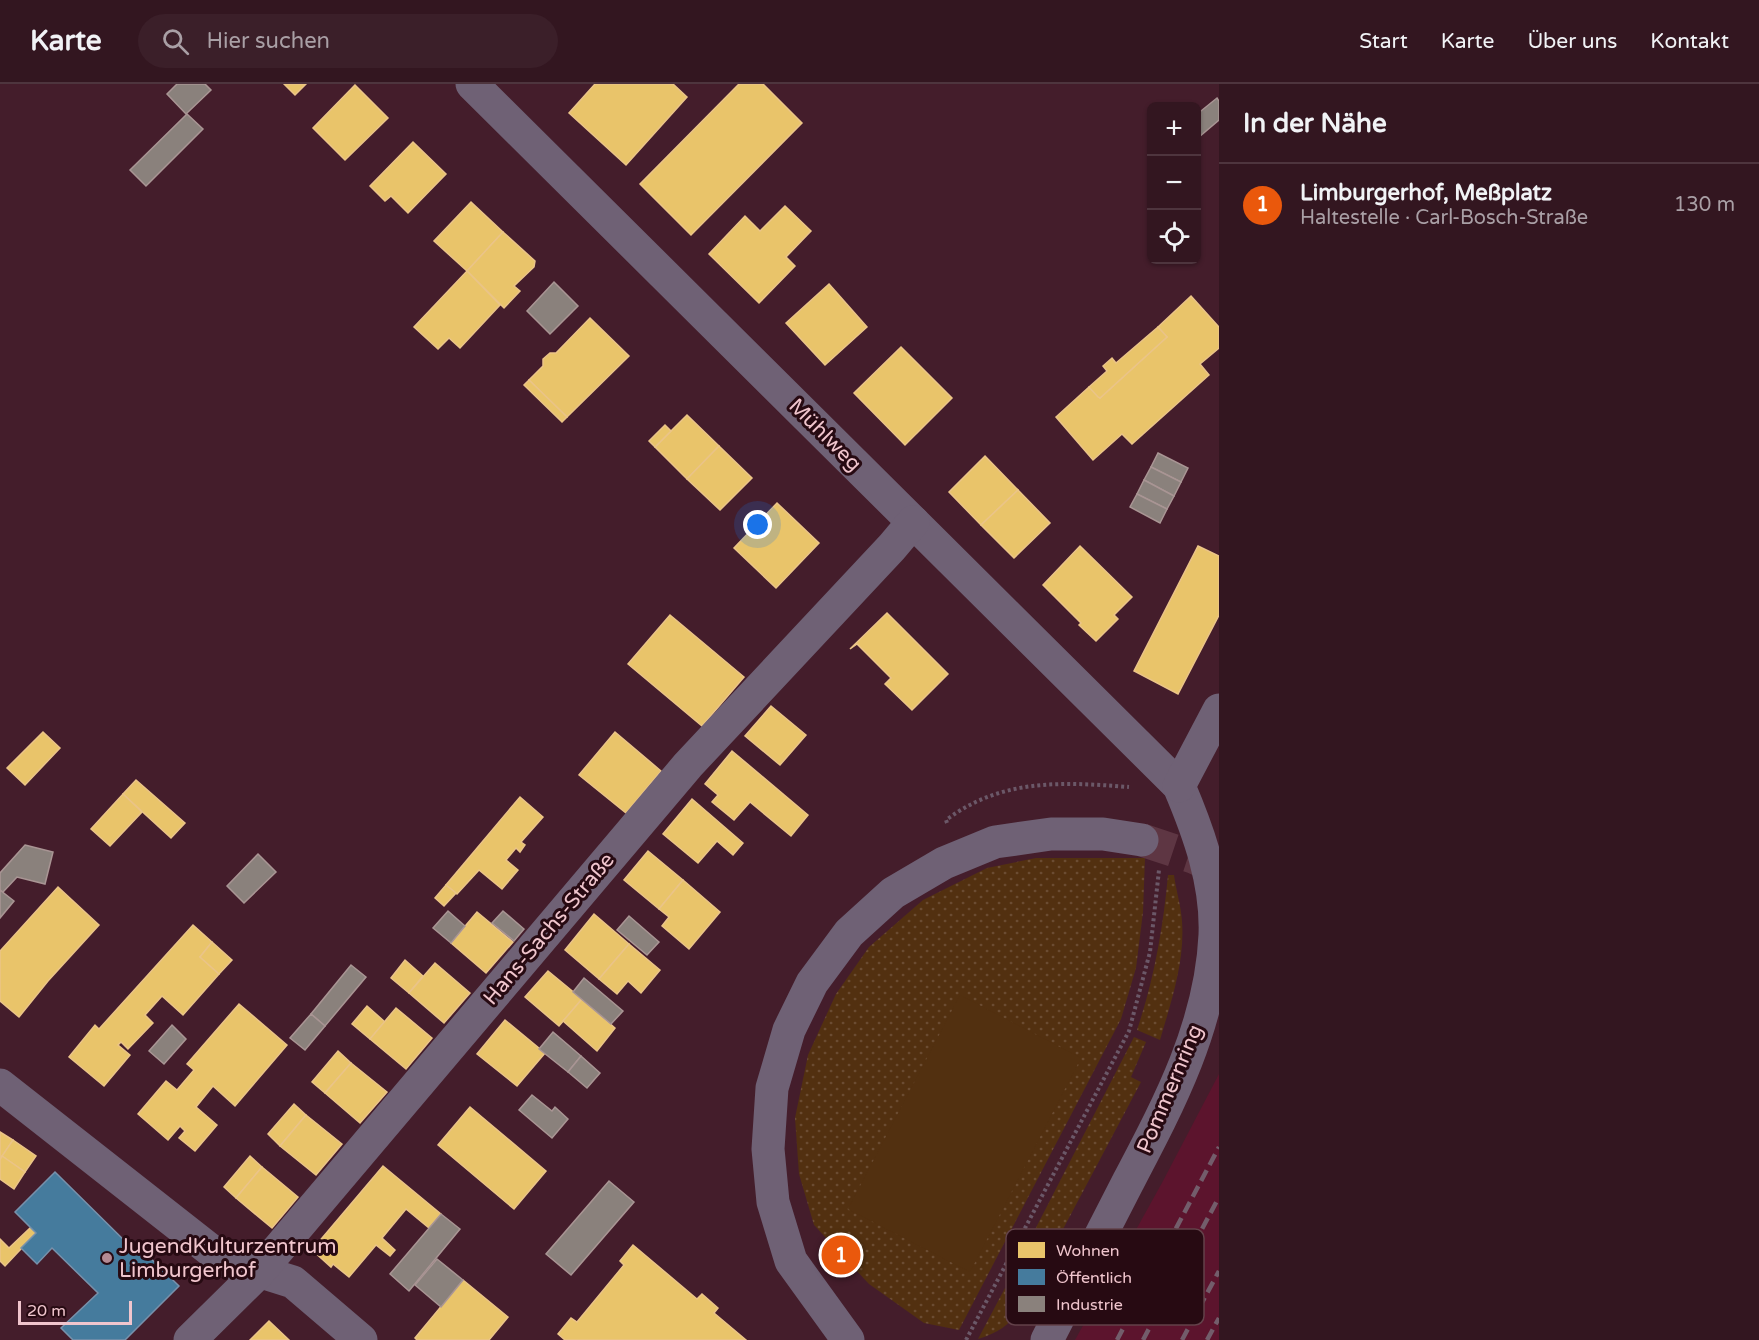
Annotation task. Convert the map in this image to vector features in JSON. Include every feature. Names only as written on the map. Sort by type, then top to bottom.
[{"type":"street","name":"Mühlweg","points":[[472,84],[1179,786]]},
{"type":"street","name":"Hans-Sachs-Straße","points":[[190,1340],[259,1272],[688,765],[913,522]]},
{"type":"street","points":[[1179,786],[1219,710]]},
{"type":"street","name":"Pommernring","points":[[1104,1229],[1163,1115],[1194,1044],[1209,989],[1215,934],[1211,885],[1198,830],[1179,786]]},
{"type":"street","points":[[848,1340],[790,1261],[773,1202],[768,1149],[772,1088],[789,1030],[812,983],[849,933],[893,893],[944,863],[995,842],[1051,834],[1103,834],[1151,853]]},
{"type":"street","points":[[0,1085],[222,1260],[293,1282],[361,1340]]},
{"type":"street","name":"Pommernring","points":[[1047,1340],[1055,1325]]},
{"type":"path","points":[[1025,1229],[1129,1031],[1150,952],[1151,853]]},
{"type":"path","points":[[966,1340],[1006,1264]]},
{"type":"shaded area","points":[[1036,858],[1145,858],[1143,912],[1136,968],[1121,1019],[1012,1229],[1006,1229],[1006,1240],[959,1330],[924,1323],[869,1284],[814,1225],[799,1174],[795,1118],[808,1055],[836,994],[869,947],[923,900],[987,868]]},
{"type":"shaded area","points":[[1168,875],[1174,875],[1182,936],[1176,982],[1160,1040],[1137,1030],[1157,954]]},
{"type":"shaded area","points":[[960,995],[1081,1058],[970,1272],[848,1209]]},
{"type":"shaded area","points":[[1134,1037],[1146,1042],[1131,1077],[1141,1082],[1063,1229],[1035,1229]]},
{"type":"shaded area","points":[[1219,1074],[1219,1340],[1075,1340],[1083,1325],[1204,1325],[1204,1229],[1136,1229]]},
{"type":"shaded area","points":[[1005,1288],[1006,1288],[1007,1325],[978,1339]]},
{"type":"building: Wohnen","points":[[284,84],[306,84],[295,95]]},
{"type":"building: Wohnen","points":[[595,84],[673,84],[687,97],[626,165],[569,113]]},
{"type":"building: Wohnen","points":[[739,84],[763,84],[802,123],[691,235],[640,184]]},
{"type":"building: Wohnen","points":[[355,85],[388,118],[345,160],[313,128]]},
{"type":"building: Wohnen","points":[[413,142],[446,174],[408,213],[391,196],[385,201],[370,186]]},
{"type":"building: Wohnen","points":[[471,202],[503,232],[467,271],[434,241]]},
{"type":"building: Wohnen","points":[[785,206],[811,231],[786,257],[795,266],[759,303],[709,254],[745,216],[760,231]]},
{"type":"building: Wohnen","points":[[503,232],[535,261],[534,267],[514,286],[520,291],[504,308],[467,271]]},
{"type":"building: Wohnen","points":[[467,271],[500,305],[460,348],[449,338],[438,349],[414,327]]},
{"type":"building: Wohnen","points":[[829,284],[867,327],[825,365],[786,323]]},
{"type":"building: Wohnen","points":[[1191,296],[1219,327],[1219,348],[1200,364],[1209,375],[1132,444],[1122,434],[1093,460],[1056,417],[1089,387],[1100,398],[1167,337],[1158,327]]},
{"type":"building: Wohnen","points":[[590,318],[629,356],[567,417],[529,380],[543,366],[543,359],[550,353],[556,353]]},
{"type":"building: Wohnen","points":[[1158,327],[1167,337],[1100,398],[1098,397],[1089,387],[1107,371],[1103,366],[1112,358],[1116,363]]},
{"type":"building: Wohnen","points":[[901,347],[952,398],[905,445],[854,393]]},
{"type":"building: Wohnen","points":[[529,380],[567,417],[562,422],[524,385]]},
{"type":"building: Wohnen","points":[[687,415],[719,446],[687,479],[655,447]]},
{"type":"building: Wohnen","points":[[665,425],[671,431],[655,447],[649,441]]},
{"type":"building: Wohnen","points":[[719,446],[752,478],[720,510],[687,479]]},
{"type":"building: Wohnen","points":[[985,456],[1018,490],[981,525],[949,492]]},
{"type":"building: Wohnen","points":[[1018,490],[1050,523],[1014,558],[981,525]]},
{"type":"building: Wohnen","points":[[777,503],[819,543],[776,588],[734,548]]},
{"type":"building: Wohnen","points":[[1080,546],[1132,597],[1114,615],[1118,619],[1096,641],[1043,585]]},
{"type":"building: Wohnen","points":[[1198,546],[1219,556],[1219,615],[1178,694],[1134,671]]},
{"type":"building: Wohnen","points":[[887,613],[948,674],[912,710],[885,684],[891,678],[857,644],[850,649]]},
{"type":"building: Wohnen","points":[[670,615],[744,677],[702,726],[628,664]]},
{"type":"building: Wohnen","points":[[771,706],[806,735],[780,765],[745,736]]},
{"type":"building: Wohnen","points":[[43,732],[60,748],[25,785],[7,768]]},
{"type":"building: Wohnen","points":[[615,732],[661,771],[626,813],[579,775]]},
{"type":"building: Wohnen","points":[[732,751],[808,815],[791,836],[750,802],[734,820],[712,802],[718,795],[705,784]]},
{"type":"building: Wohnen","points":[[136,780],[185,823],[171,838],[123,794]]},
{"type":"building: Wohnen","points":[[123,794],[142,812],[110,846],[91,829]]},
{"type":"building: Wohnen","points":[[520,797],[543,817],[521,842],[525,845],[520,852],[516,848],[506,860],[518,870],[502,889],[479,870],[457,894],[446,885]]},
{"type":"building: Wohnen","points":[[692,799],[743,843],[733,855],[717,841],[698,863],[663,834]]},
{"type":"building: Wohnen","points":[[648,851],[683,880],[659,909],[624,880]]},
{"type":"building: Wohnen","points":[[683,880],[720,912],[689,949],[662,926],[669,917],[659,909]]},
{"type":"building: Wohnen","points":[[446,885],[456,893],[444,906],[435,898]]},
{"type":"building: Wohnen","points":[[58,887],[99,925],[19,1017],[0,1001],[0,951]]},
{"type":"building: Wohnen","points":[[477,912],[513,942],[486,973],[451,943]]},
{"type":"building: Wohnen","points":[[594,914],[629,944],[599,979],[565,950]]},
{"type":"building: Wohnen","points":[[193,925],[212,942],[200,957],[219,974],[183,1015],[162,996],[145,1015],[153,1023],[128,1049],[121,1042],[118,1045],[130,1055],[104,1086],[69,1057],[95,1025],[99,1029]]},
{"type":"building: Wohnen","points":[[212,942],[232,960],[219,974],[200,957]]},
{"type":"building: Wohnen","points":[[629,944],[660,970],[641,993],[628,981],[617,994],[599,979]]},
{"type":"building: Wohnen","points":[[405,960],[423,976],[409,993],[391,978]]},
{"type":"building: Wohnen","points":[[435,963],[470,993],[444,1023],[409,993]]},
{"type":"building: Wohnen","points":[[548,971],[582,999],[559,1026],[525,997]]},
{"type":"building: Wohnen","points":[[582,999],[615,1028],[597,1051],[563,1021]]},
{"type":"building: Wohnen","points":[[239,1004],[287,1045],[235,1106],[213,1086],[196,1107],[217,1125],[195,1151],[179,1138],[185,1131],[180,1126],[168,1140],[138,1114],[166,1081],[177,1090],[194,1070],[187,1064]]},
{"type":"building: Wohnen","points":[[367,1006],[385,1022],[370,1039],[352,1024]]},
{"type":"building: Wohnen","points":[[396,1008],[432,1038],[406,1069],[370,1039]]},
{"type":"building: Wohnen","points":[[505,1020],[545,1053],[517,1086],[477,1054]]},
{"type":"building: Wohnen","points":[[338,1051],[351,1063],[325,1093],[312,1082]]},
{"type":"building: Wohnen","points":[[351,1063],[387,1092],[360,1123],[325,1093]]},
{"type":"building: Wohnen","points":[[294,1104],[306,1115],[280,1146],[268,1134]]},
{"type":"building: Wohnen","points":[[470,1107],[546,1171],[514,1209],[438,1145]]},
{"type":"building: Wohnen","points":[[306,1115],[342,1144],[316,1175],[280,1146]]},
{"type":"building: Wohnen","points":[[0,1132],[13,1140],[0,1160]]},
{"type":"building: Wohnen","points":[[13,1140],[36,1156],[25,1172],[2,1156]]},
{"type":"building: Wohnen","points":[[2,1156],[25,1172],[14,1189],[0,1179]]},
{"type":"building: Wohnen","points":[[250,1156],[262,1167],[236,1198],[224,1187]]},
{"type":"building: Wohnen","points":[[383,1166],[441,1214],[429,1228],[406,1209],[382,1238],[395,1250],[390,1256],[376,1245],[349,1277],[333,1264],[331,1267],[312,1250]]},
{"type":"building: Wohnen","points":[[262,1167],[298,1197],[272,1228],[236,1198]]},
{"type":"building: Wohnen","points":[[31,1227],[36,1233],[5,1266],[0,1261],[0,1239],[9,1248]]},
{"type":"building: Wohnen","points":[[633,1245],[697,1299],[702,1294],[718,1308],[714,1313],[746,1340],[565,1340],[558,1334],[571,1318],[577,1322],[624,1265],[620,1261]]},
{"type":"building: Wohnen","points":[[463,1280],[508,1317],[489,1340],[417,1340],[415,1338]]},
{"type":"building: Wohnen","points":[[269,1321],[289,1340],[250,1340]]},
{"type":"building: Öffentlich","name":"JugendKulturzentrum Limburgerhof","points":[[55,1172],[137,1253],[141,1249],[179,1286],[125,1340],[73,1340],[61,1328],[98,1293],[52,1248],[37,1264],[21,1248],[36,1233],[15,1212]]},
{"type":"building: Industrie","points":[[177,84],[205,84],[211,90],[186,114],[167,94]]},
{"type":"building: Industrie","points":[[1217,98],[1219,120],[1201,135],[1201,111]]},
{"type":"building: Industrie","points":[[187,114],[203,129],[146,186],[130,170]]},
{"type":"building: Industrie","points":[[554,282],[578,306],[550,334],[527,311]]},
{"type":"building: Industrie","points":[[1158,453],[1188,468],[1181,482],[1151,467]]},
{"type":"building: Industrie","points":[[1151,467],[1181,482],[1174,496],[1144,480]]},
{"type":"building: Industrie","points":[[1144,480],[1174,496],[1167,509],[1137,494]]},
{"type":"building: Industrie","points":[[1137,494],[1167,509],[1160,523],[1130,507]]},
{"type":"building: Industrie","points":[[25,845],[53,852],[45,884],[17,877],[3,892],[0,890],[0,873]]},
{"type":"building: Industrie","points":[[258,854],[276,872],[244,903],[227,886]]},
{"type":"building: Industrie","points":[[0,890],[14,901],[0,918]]},
{"type":"building: Industrie","points":[[448,911],[465,926],[451,943],[433,928]]},
{"type":"building: Industrie","points":[[503,911],[524,929],[514,941],[492,923]]},
{"type":"building: Industrie","points":[[629,916],[659,942],[647,955],[617,930]]},
{"type":"building: Industrie","points":[[351,965],[366,977],[325,1026],[311,1014]]},
{"type":"building: Industrie","points":[[584,978],[623,1011],[611,1024],[573,992]]},
{"type":"building: Industrie","points":[[311,1014],[325,1026],[305,1050],[290,1038]]},
{"type":"building: Industrie","points":[[172,1025],[186,1039],[164,1064],[149,1051]]},
{"type":"building: Industrie","points":[[553,1032],[581,1056],[568,1072],[539,1049]]},
{"type":"building: Industrie","points":[[581,1056],[600,1073],[587,1088],[568,1072]]},
{"type":"building: Industrie","points":[[532,1095],[552,1111],[555,1107],[568,1119],[552,1138],[519,1110]]},
{"type":"building: Industrie","points":[[609,1181],[634,1202],[571,1275],[546,1254]]},
{"type":"building: Industrie","points":[[441,1214],[460,1229],[409,1291],[390,1274]]},
{"type":"building: Industrie","points":[[437,1259],[463,1280],[441,1307],[415,1285]]},
{"type":"tunnel","points":[[1142,840],[1193,857],[1219,869]]},
{"type":"railway","points":[[1176,1229],[1219,1147]]},
{"type":"railway","points":[[1202,1229],[1219,1197]]},
{"type":"railway","points":[[1204,1299],[1219,1271]]},
{"type":"railway","points":[[1207,1340],[1219,1318]]},
{"type":"railway","points":[[1117,1340],[1125,1325]]},
{"type":"railway","points":[[1143,1340],[1151,1325]]},
{"type":"railway","points":[[1182,1340],[1190,1325]]},
{"type":"place","name":"Limburgerhof, Meßplatz","points":[[841,1255]]},
{"type":"place","name":"JugendKulturzentrum Limburgerhof","points":[[107,1258]]}]
